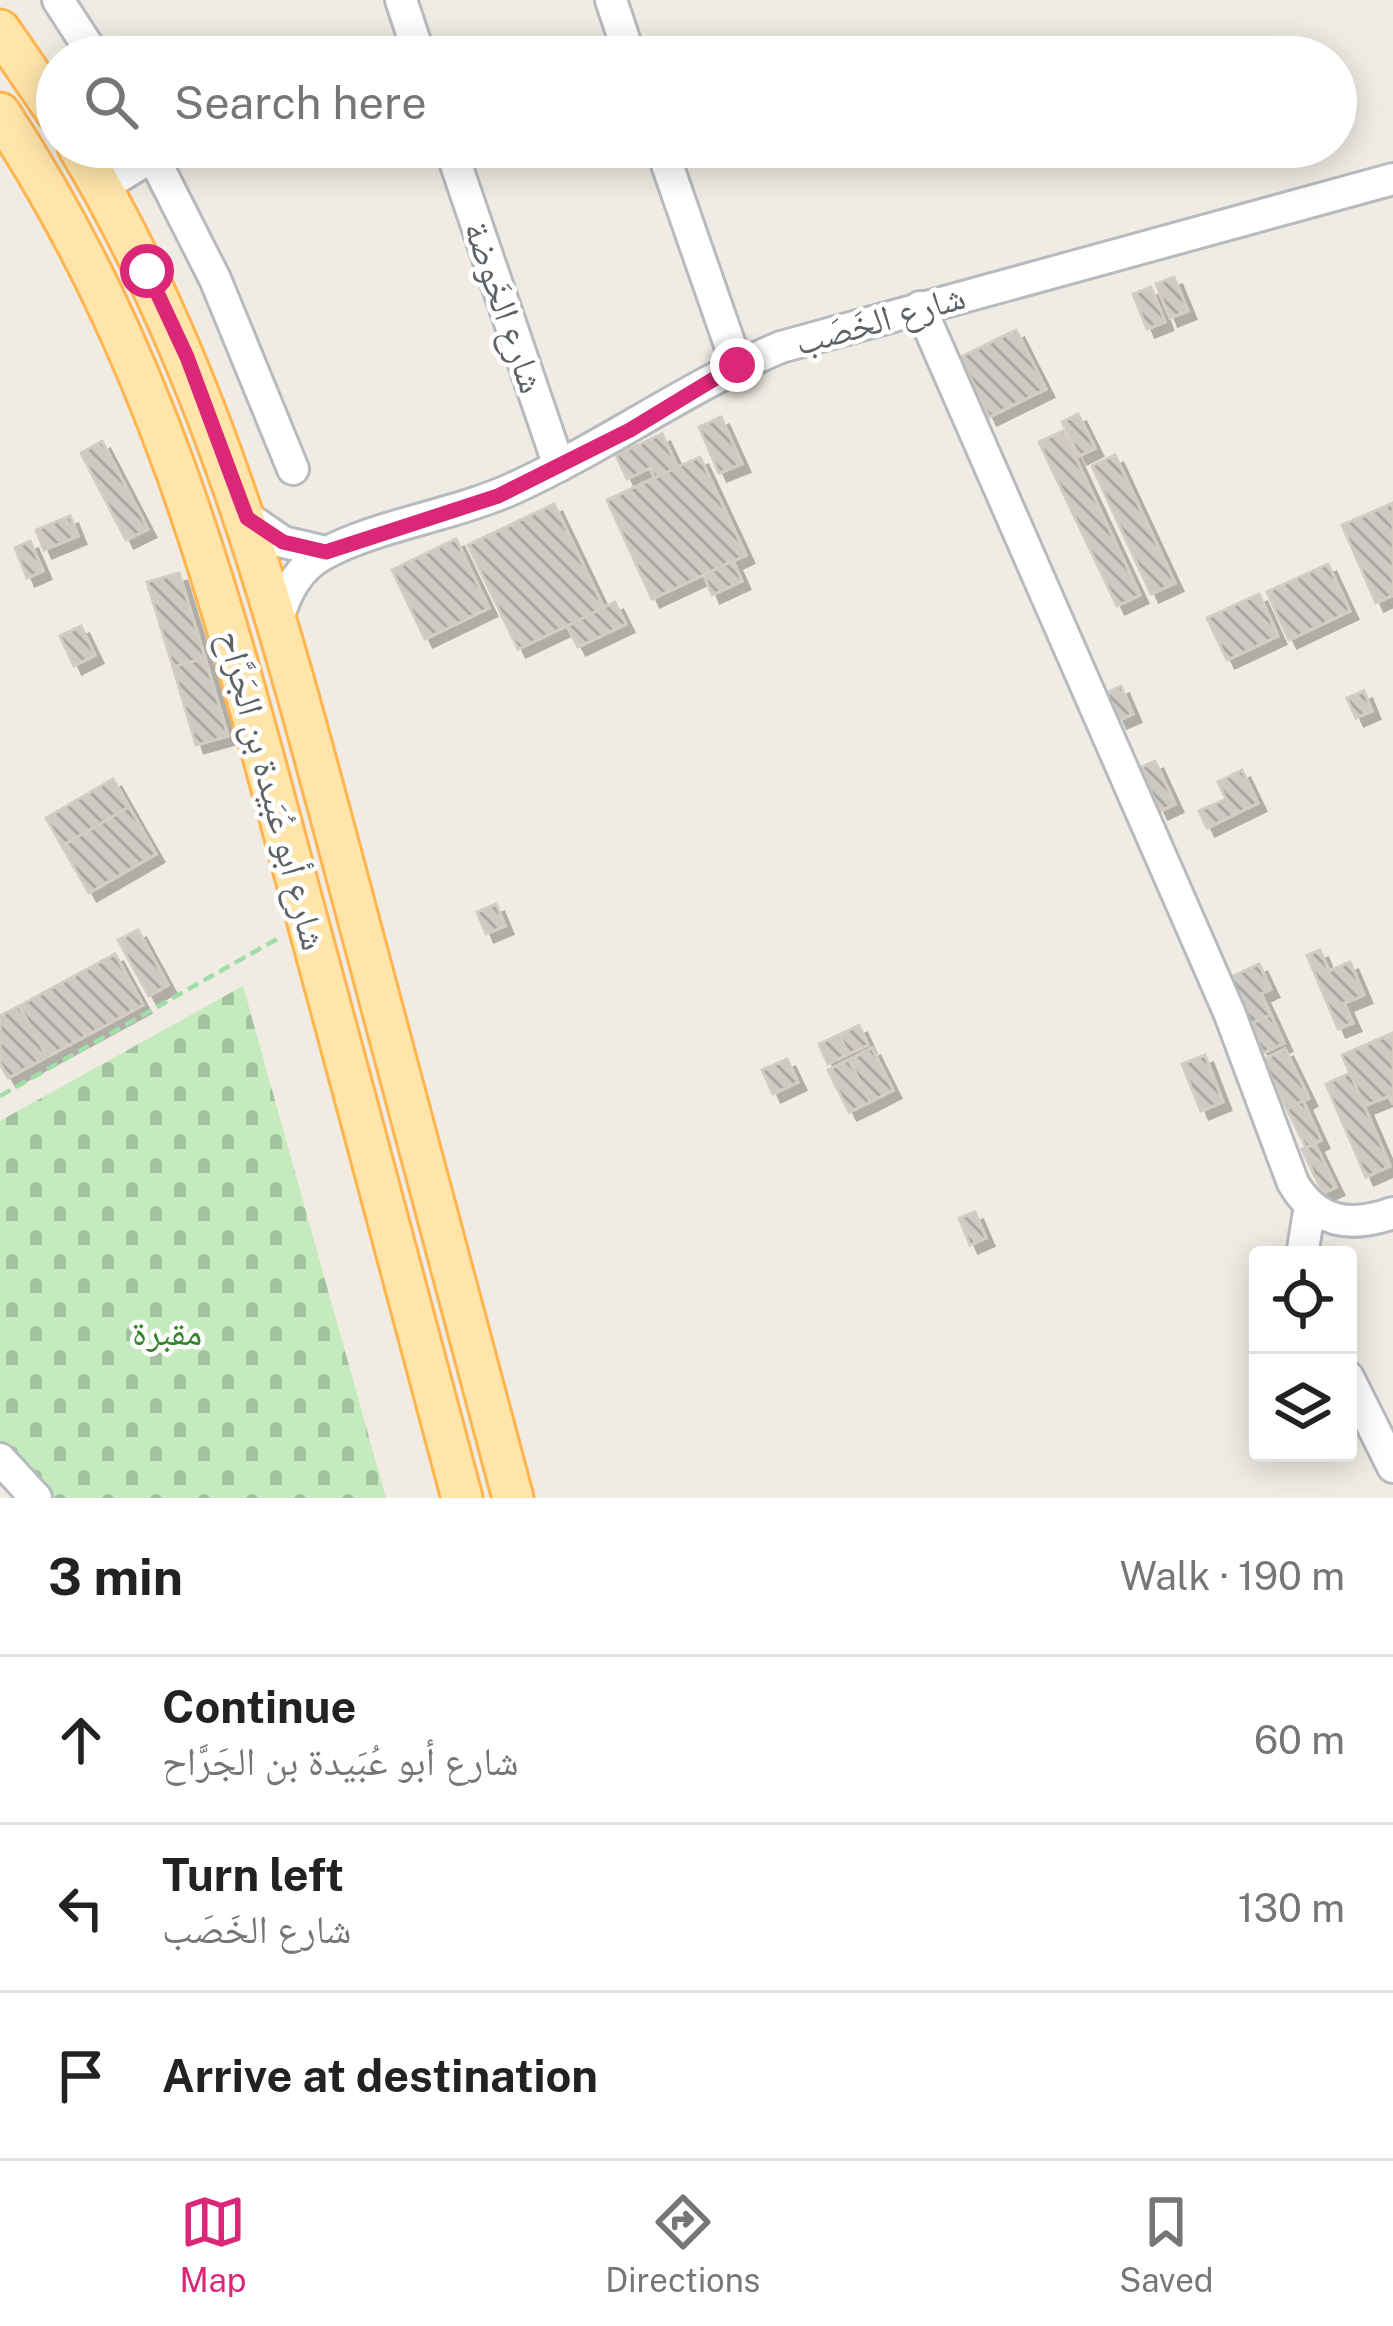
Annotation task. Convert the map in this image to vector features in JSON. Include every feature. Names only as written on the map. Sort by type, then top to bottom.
[{"type":"main road","points":[[0,30],[36,82]]},
{"type":"main road","name":"شارع أبو عُبَيدة بن الجَرَّاح","points":[[0,113],[81,247],[159,415],[219,590],[462,1498]]},
{"type":"main road","name":"شارع أبو عُبَيدة بن الجَرَّاح","points":[[91,168],[187,357],[247,518],[513,1498]]},
{"type":"street","points":[[58,0],[81,36]]},
{"type":"street","points":[[400,0],[413,36]]},
{"type":"street","points":[[611,0],[623,36]]},
{"type":"street","points":[[102,187],[128,168]]},
{"type":"street","points":[[158,168],[215,279],[293,470]]},
{"type":"street","name":"شارع الخَوضة","points":[[457,168],[559,466]]},
{"type":"street","points":[[669,168],[737,365]]},
{"type":"street","name":"شارع الخَصَب","points":[[326,552],[466,508],[559,466],[737,365],[920,307],[1393,179]]},
{"type":"street","points":[[920,307],[1210,968],[1293,1183],[1310,1207],[1354,1223],[1393,1213]]},
{"type":"street","points":[[247,518],[283,542],[326,552]]},
{"type":"street","points":[[278,620],[294,580],[326,552]]},
{"type":"street","points":[[1304,1246],[1310,1207]]},
{"type":"street","points":[[1357,1395],[1393,1467]]},
{"type":"street","points":[[0,1459],[36,1498]]},
{"type":"path","points":[[0,1096],[308,922]]},
{"type":"green space","name":"مقبرة","points":[[243,986],[386,1498],[44,1498],[0,1450],[0,1121]]},
{"type":"building","points":[[1174,277],[1188,311],[1170,318],[1156,284]]},
{"type":"building","points":[[1151,287],[1165,322],[1147,329],[1133,294]]},
{"type":"building","points":[[1016,330],[1046,389],[989,417],[961,357]]},
{"type":"building","points":[[1078,414],[1095,448],[1079,456],[1062,422]]},
{"type":"building","points":[[721,417],[742,464],[719,473],[699,427]]},
{"type":"building","points":[[1063,431],[1140,595],[1117,606],[1039,442]]},
{"type":"building","points":[[662,434],[678,468],[655,478],[650,468],[627,479],[616,455]]},
{"type":"building","points":[[102,441],[148,529],[126,540],[81,453]]},
{"type":"building","points":[[1115,455],[1175,583],[1151,594],[1092,466]]},
{"type":"building","points":[[700,457],[746,555],[652,599],[607,500]]},
{"type":"building","points":[[1393,503],[1393,595],[1376,603],[1342,525]]},
{"type":"building","points":[[554,504],[604,608],[518,649],[468,545]]},
{"type":"building","points":[[70,516],[78,536],[44,550],[36,530]]},
{"type":"building","points":[[456,539],[489,608],[425,639],[392,570]]},
{"type":"building","points":[[30,541],[43,571],[27,578],[15,548]]},
{"type":"building","points":[[733,561],[742,581],[712,595],[704,575]]},
{"type":"building","points":[[1328,564],[1350,611],[1289,640],[1267,592]]},
{"type":"building","points":[[179,573],[205,658],[173,667],[147,582]]},
{"type":"building","points":[[1259,594],[1278,636],[1227,660],[1207,618]]},
{"type":"building","points":[[615,602],[626,624],[578,647],[567,626]]},
{"type":"building","points":[[81,626],[95,655],[74,666],[60,636]]},
{"type":"building","points":[[205,658],[228,736],[196,745],[173,667]]},
{"type":"building","points":[[1121,686],[1133,714],[1119,720],[1107,693]]},
{"type":"building","points":[[1364,691],[1372,711],[1356,718],[1347,698]]},
{"type":"building","points":[[1155,761],[1175,804],[1160,811],[1140,768]]},
{"type":"building","points":[[1242,770],[1258,803],[1207,828],[1199,811],[1226,799],[1218,782]]},
{"type":"building","points":[[113,779],[129,807],[62,846],[46,818]]},
{"type":"building","points":[[129,807],[156,854],[89,893],[62,846]]},
{"type":"building","points":[[496,904],[505,926],[486,934],[477,912]]},
{"type":"building","points":[[138,930],[168,985],[149,996],[118,940]]},
{"type":"building","points":[[1320,950],[1329,971],[1350,962],[1364,995],[1344,1003],[1353,1023],[1338,1029],[1307,955]]},
{"type":"building","points":[[115,954],[143,1005],[47,1057],[19,1006]]},
{"type":"building","points":[[1259,964],[1271,989],[1261,994],[1271,1015],[1250,1024],[1229,978]]},
{"type":"building","points":[[19,1006],[47,1057],[8,1078],[0,1063],[0,1016]]},
{"type":"building","points":[[1271,1015],[1284,1043],[1263,1053],[1250,1024]]},
{"type":"building","points":[[859,1025],[868,1045],[848,1054],[839,1035]]},
{"type":"building","points":[[1393,1033],[1393,1104],[1389,1096],[1364,1106],[1342,1055]]},
{"type":"building","points":[[839,1035],[848,1054],[828,1064],[819,1044]]},
{"type":"building","points":[[872,1048],[893,1090],[870,1102],[849,1060]]},
{"type":"building","points":[[1285,1049],[1309,1098],[1287,1109],[1263,1060]]},
{"type":"building","points":[[1205,1055],[1223,1102],[1201,1111],[1182,1064]]},
{"type":"building","points":[[787,1059],[798,1082],[773,1094],[762,1070]]},
{"type":"building","points":[[849,1060],[870,1102],[849,1112],[828,1070]]},
{"type":"building","points":[[1350,1073],[1390,1166],[1366,1177],[1326,1084]]},
{"type":"building","points":[[1303,1101],[1321,1140],[1306,1148],[1287,1109]]},
{"type":"building","points":[[1315,1144],[1336,1187],[1323,1193],[1302,1149]]},
{"type":"building","points":[[975,1212],[986,1238],[970,1245],[959,1218]]},
{"type":"route","points":[[147,271],[187,357],[247,518],[264,532],[304,549],[326,552],[498,496],[630,430],[737,365]]}]
